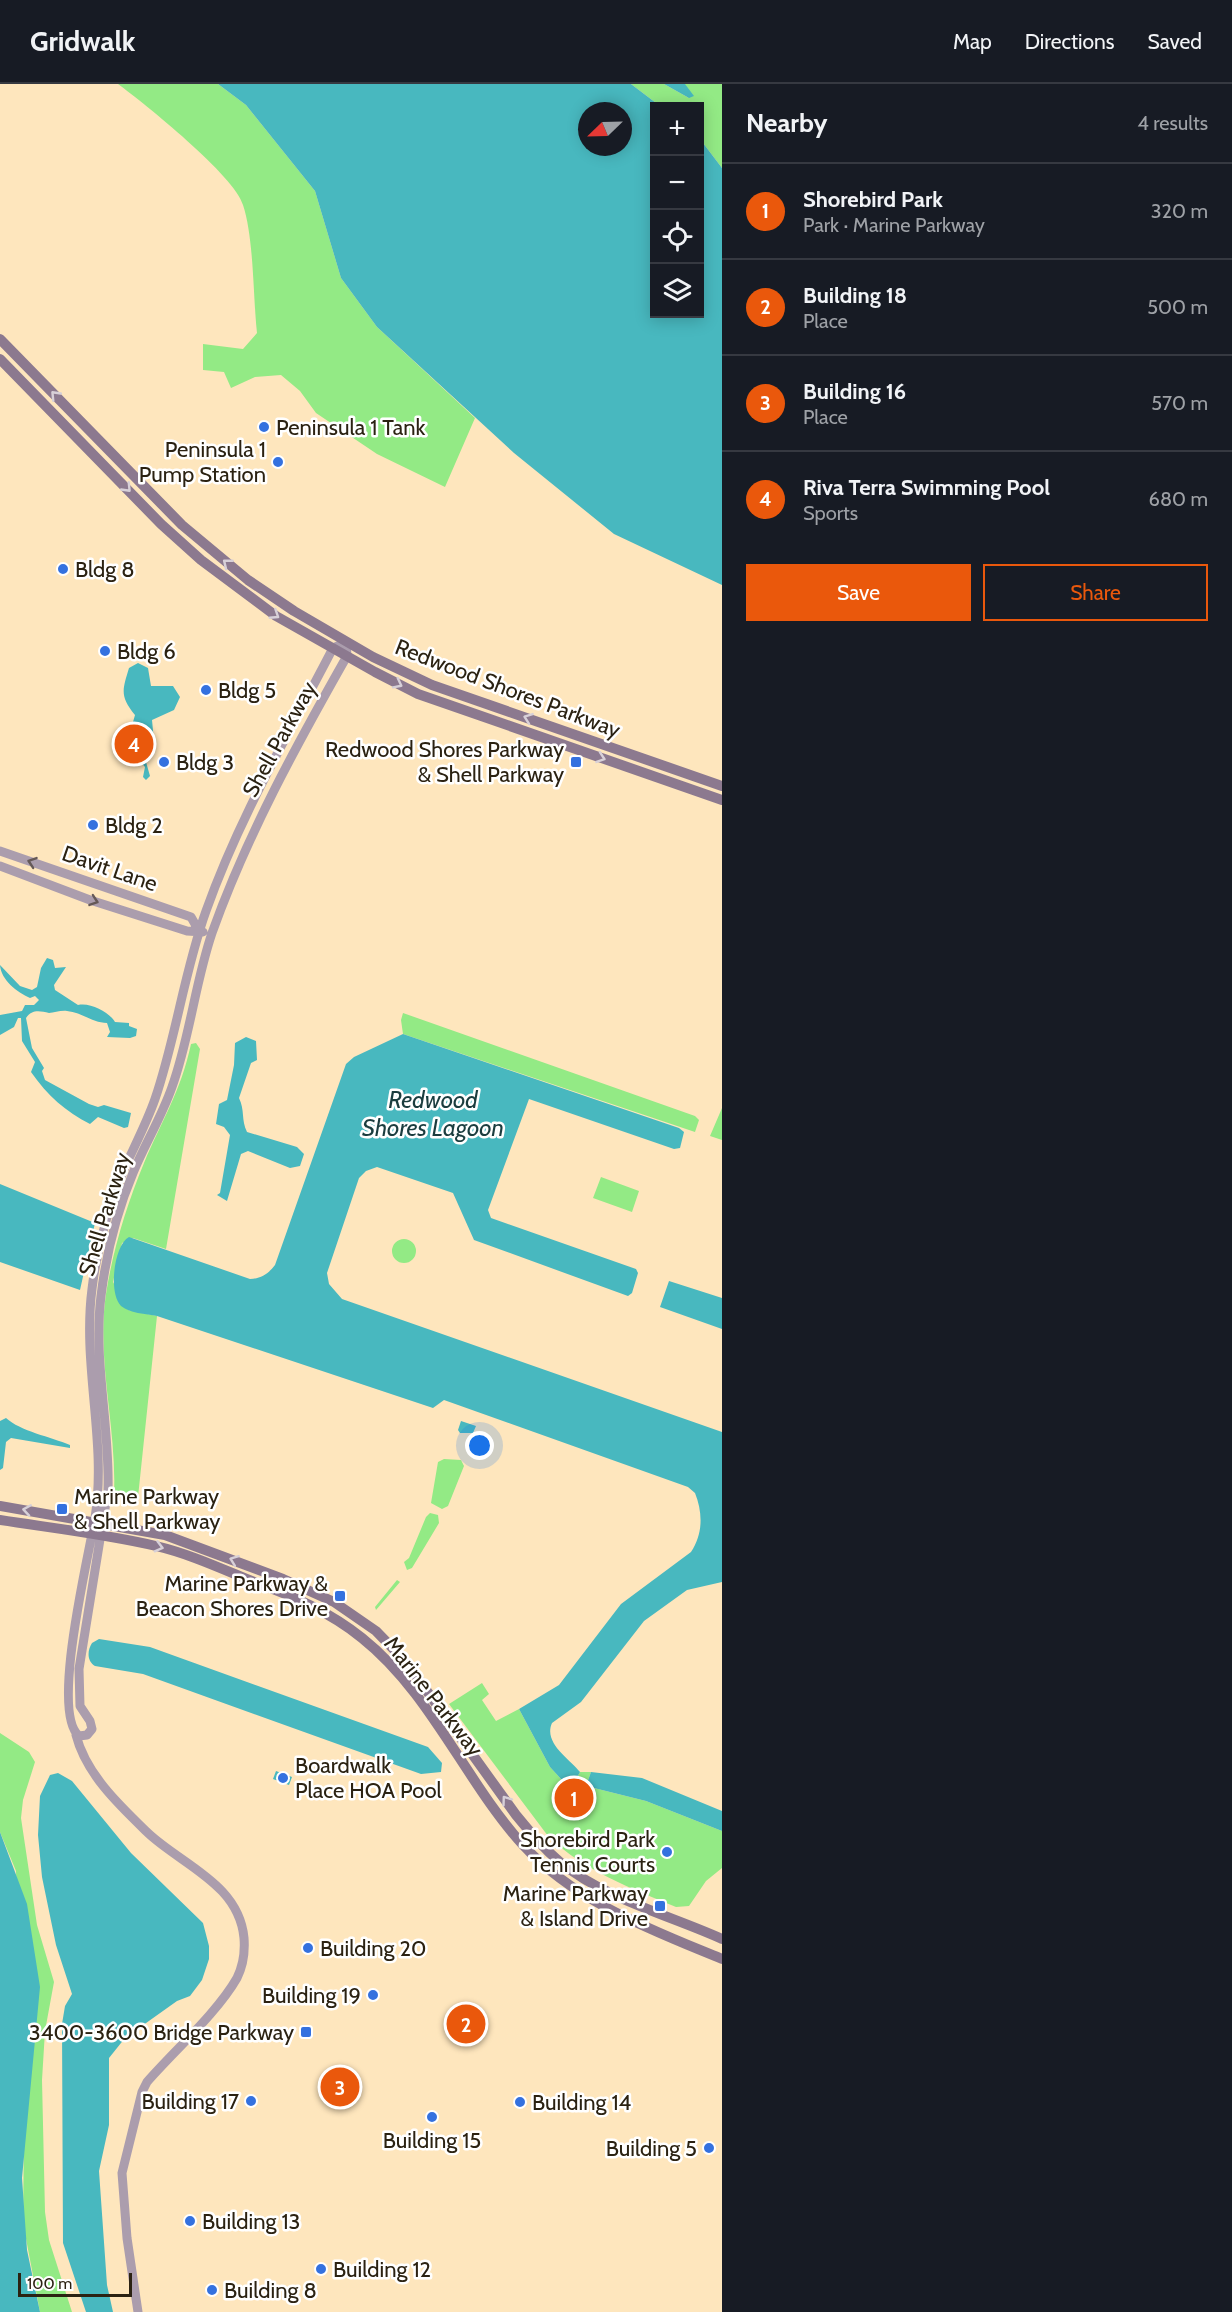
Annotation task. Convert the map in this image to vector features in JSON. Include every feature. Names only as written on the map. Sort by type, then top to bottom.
[{"type":"main road","name":"Redwood Shores Parkway","points":[[0,339],[182,525],[248,580],[294,612],[402,672],[438,687],[722,786]]},
{"type":"main road","name":"Redwood Shores Parkway","points":[[0,359],[161,524],[201,560],[276,616],[418,694],[722,800]]},
{"type":"main road","name":"Marine Parkway","points":[[0,1506],[165,1535],[319,1594],[362,1620],[414,1672],[516,1815],[554,1857],[604,1889],[722,1939]]},
{"type":"main road","name":"Marine Parkway","points":[[0,1520],[157,1546],[303,1601],[354,1632],[397,1672],[500,1816],[524,1846],[542,1863],[600,1905],[722,1959]]},
{"type":"street","points":[[333,648],[346,642],[347,656]]},
{"type":"street","name":"Shell Parkway","points":[[99,1522],[89,1340],[92,1288],[99,1251],[117,1189],[164,1072],[199,931],[248,807],[333,648]]},
{"type":"street","name":"Shell Parkway","points":[[97,1536],[68,1680],[71,1724],[76,1735],[85,1736],[92,1729],[90,1720],[80,1704],[79,1669],[109,1464],[99,1344],[103,1278],[132,1175],[174,1083],[212,935],[262,810],[347,656]]},
{"type":"street","name":"Davit Lane","points":[[0,851],[191,917],[199,931]]},
{"type":"street","name":"Davit Lane","points":[[0,866],[90,900],[187,931],[199,931],[212,935]]},
{"type":"street","points":[[76,1735],[84,1759],[98,1780],[148,1834],[223,1893],[234,1907],[243,1931],[244,1952],[237,1977],[220,2001],[147,2082],[142,2092],[122,2174],[127,2238],[138,2312]]},
{"type":"green space","points":[[118,84],[218,84],[246,105],[315,191],[341,278],[377,327],[475,418],[445,487],[377,454],[316,413],[300,391],[281,375],[255,377],[231,388],[224,372],[203,370],[203,344],[243,349],[257,333],[247,218],[236,192],[207,159]]},
{"type":"green space","points":[[631,84],[664,84],[689,98],[678,84],[722,84],[722,168],[704,144],[704,102],[655,102]]},
{"type":"green space","points":[[403,1013],[695,1116],[699,1120],[695,1132],[403,1034],[401,1020]]},
{"type":"green space","points":[[196,1043],[200,1049],[166,1249],[133,1238],[122,1243],[113,1282],[128,1310],[157,1316],[138,1497],[114,1494],[113,1444],[103,1343],[106,1294],[112,1260],[138,1179],[176,1091],[191,1044]]},
{"type":"green space","points":[[722,1108],[722,1140],[710,1136]]},
{"type":"green space","points":[[601,1177],[639,1191],[632,1212],[593,1198]]},
{"type":"green space","points":[[404,1239],[413,1242],[416,1251],[413,1260],[404,1263],[395,1260],[392,1251],[395,1242]]},
{"type":"green space","points":[[444,1459],[461,1460],[464,1466],[448,1506],[442,1509],[431,1503],[438,1462]]},
{"type":"green space","points":[[430,1513],[438,1515],[439,1523],[412,1568],[407,1570],[404,1562],[409,1558],[426,1517]]},
{"type":"green space","points":[[397,1580],[400,1582],[376,1610],[375,1607]]},
{"type":"green space","points":[[482,1683],[489,1694],[482,1700],[496,1721],[519,1709],[550,1767],[561,1779],[574,1783],[580,1772],[591,1772],[586,1786],[646,1801],[722,1831],[722,1868],[706,1881],[689,1906],[676,1907],[592,1869],[548,1836],[449,1704]]},
{"type":"green space","points":[[0,1733],[29,1752],[35,1762],[23,1800],[21,1818],[37,1925],[54,1982],[45,2031],[42,2080],[45,2212],[49,2240],[72,2312],[40,2312],[23,2223],[24,2132],[16,1871],[0,1832]]},
{"type":"water","points":[[218,84],[631,84],[655,102],[650,102],[650,318],[704,318],[704,144],[722,168],[722,585],[614,534],[514,453],[377,327],[341,278],[315,191],[246,105]]},
{"type":"water","points":[[664,84],[685,84],[694,96],[689,98]]},
{"type":"water","points":[[138,663],[148,668],[151,686],[173,686],[180,697],[174,710],[152,720],[154,741],[146,762],[150,776],[146,780],[143,777],[145,767],[140,761],[150,741],[144,739],[146,734],[141,732],[142,729],[135,726],[131,729],[135,715],[124,693],[129,668]]},
{"type":"water","points":[[133,733],[141,738],[134,753],[126,751]]},
{"type":"water","points":[[47,958],[53,960],[55,968],[66,967],[54,985],[55,990],[78,1005],[94,1007],[105,1012],[115,1022],[129,1023],[129,1026],[137,1029],[136,1036],[130,1038],[107,1037],[110,1032],[107,1023],[77,1013],[36,1011],[31,1013],[26,1018],[32,1048],[44,1068],[42,1071],[45,1080],[89,1104],[98,1107],[104,1105],[131,1113],[128,1127],[124,1128],[98,1117],[90,1124],[73,1114],[50,1095],[31,1072],[35,1062],[22,1041],[21,1018],[18,1018],[14,1027],[0,1035],[0,1015],[22,1011],[25,1005],[34,1005],[39,1000],[35,996],[30,998],[10,985],[3,976],[0,965],[20,986],[32,990],[37,987],[41,968]]},
{"type":"water","name":"Redwood Shores Lagoon","points":[[403,1034],[679,1128],[684,1132],[680,1148],[674,1149],[529,1099],[488,1210],[491,1218],[636,1269],[638,1273],[632,1293],[628,1296],[474,1240],[453,1193],[377,1167],[366,1171],[359,1178],[327,1273],[329,1284],[342,1299],[722,1432],[722,1582],[687,1590],[644,1621],[581,1702],[552,1723],[550,1730],[554,1744],[580,1772],[573,1785],[561,1779],[550,1767],[519,1709],[559,1685],[621,1604],[691,1552],[698,1538],[701,1523],[695,1493],[688,1487],[444,1400],[433,1408],[157,1316],[128,1310],[117,1300],[114,1281],[116,1259],[129,1237],[250,1279],[261,1277],[270,1271],[275,1265],[346,1064],[354,1057]]},
{"type":"water","points":[[246,1037],[256,1041],[257,1060],[251,1063],[239,1098],[247,1132],[297,1147],[304,1154],[300,1166],[290,1168],[248,1151],[241,1154],[227,1201],[217,1195],[220,1193],[230,1135],[224,1127],[216,1124],[219,1104],[227,1100],[234,1065],[235,1043]]},
{"type":"water","points":[[0,1184],[95,1223],[80,1290],[0,1262]]},
{"type":"water","points":[[669,1281],[722,1298],[722,1329],[660,1307]]},
{"type":"water","points":[[6,1418],[27,1430],[70,1445],[70,1448],[11,1438],[6,1442],[3,1468],[0,1470],[0,1421]]},
{"type":"water","points":[[461,1421],[476,1426],[473,1433],[460,1433],[458,1430]]},
{"type":"water","points":[[99,1639],[150,1647],[428,1747],[442,1763],[441,1772],[421,1774],[143,1674],[95,1666],[89,1659],[89,1649],[92,1643]]},
{"type":"water","name":"Boardwalk Place HOA Pool","points":[[276,1771],[292,1777],[289,1785],[273,1779]]},
{"type":"water","points":[[591,1772],[642,1778],[722,1811],[722,1831],[646,1801],[586,1786]]},
{"type":"water","points":[[58,1773],[72,1781],[131,1853],[203,1923],[209,1946],[209,1959],[202,1980],[190,1996],[177,2001],[125,2038],[109,2058],[109,2125],[99,2171],[107,2285],[113,2312],[86,2312],[63,2243],[62,2024],[65,2006],[72,1994],[56,1945],[42,1877],[38,1835],[40,1796],[50,1775]]},
{"type":"water","points":[[0,1832],[27,1904],[40,1987],[22,2178],[27,2250],[40,2312],[0,2312]]},
{"type":"place","name":"Peninsula 1 Tank","points":[[264,427]]},
{"type":"place","name":"Peninsula 1 Pump Station","points":[[278,462]]},
{"type":"place","name":"Bldg 8","points":[[63,569]]},
{"type":"place","name":"Bldg 6","points":[[105,651]]},
{"type":"place","name":"Bldg 5","points":[[206,690]]},
{"type":"place","name":"Riva Terra Swimming Pool","points":[[134,744]]},
{"type":"place","name":"Bldg 3","points":[[164,762]]},
{"type":"place","name":"Redwood Shores Parkway & Shell Parkway","points":[[576,762]]},
{"type":"place","name":"Bldg 2","points":[[93,825]]},
{"type":"place","name":"Marine Parkway & Shell Parkway","points":[[62,1509]]},
{"type":"place","name":"Marine Parkway & Beacon Shores Drive","points":[[340,1596]]},
{"type":"place","name":"Boardwalk Place HOA Pool","points":[[283,1778]]},
{"type":"place","name":"Shorebird Park","points":[[574,1798]]},
{"type":"place","name":"Shorebird Park Tennis Courts","points":[[667,1852]]},
{"type":"place","name":"Marine Parkway & Island Drive","points":[[660,1906]]},
{"type":"place","name":"Building 20","points":[[308,1948]]},
{"type":"place","name":"Building 19","points":[[373,1995]]},
{"type":"place","name":"Building 18","points":[[466,2024]]},
{"type":"place","name":"3400-3600 Bridge Parkway","points":[[306,2032]]},
{"type":"place","name":"Building 16","points":[[340,2087]]},
{"type":"place","name":"Building 17","points":[[251,2101]]},
{"type":"place","name":"Building 14","points":[[520,2102]]},
{"type":"place","name":"Building 15","points":[[432,2117]]},
{"type":"place","name":"Building 5","points":[[709,2148]]},
{"type":"place","name":"Building 13","points":[[190,2221]]},
{"type":"place","name":"Building 12","points":[[321,2269]]},
{"type":"place","name":"Building 8","points":[[212,2290]]}]
